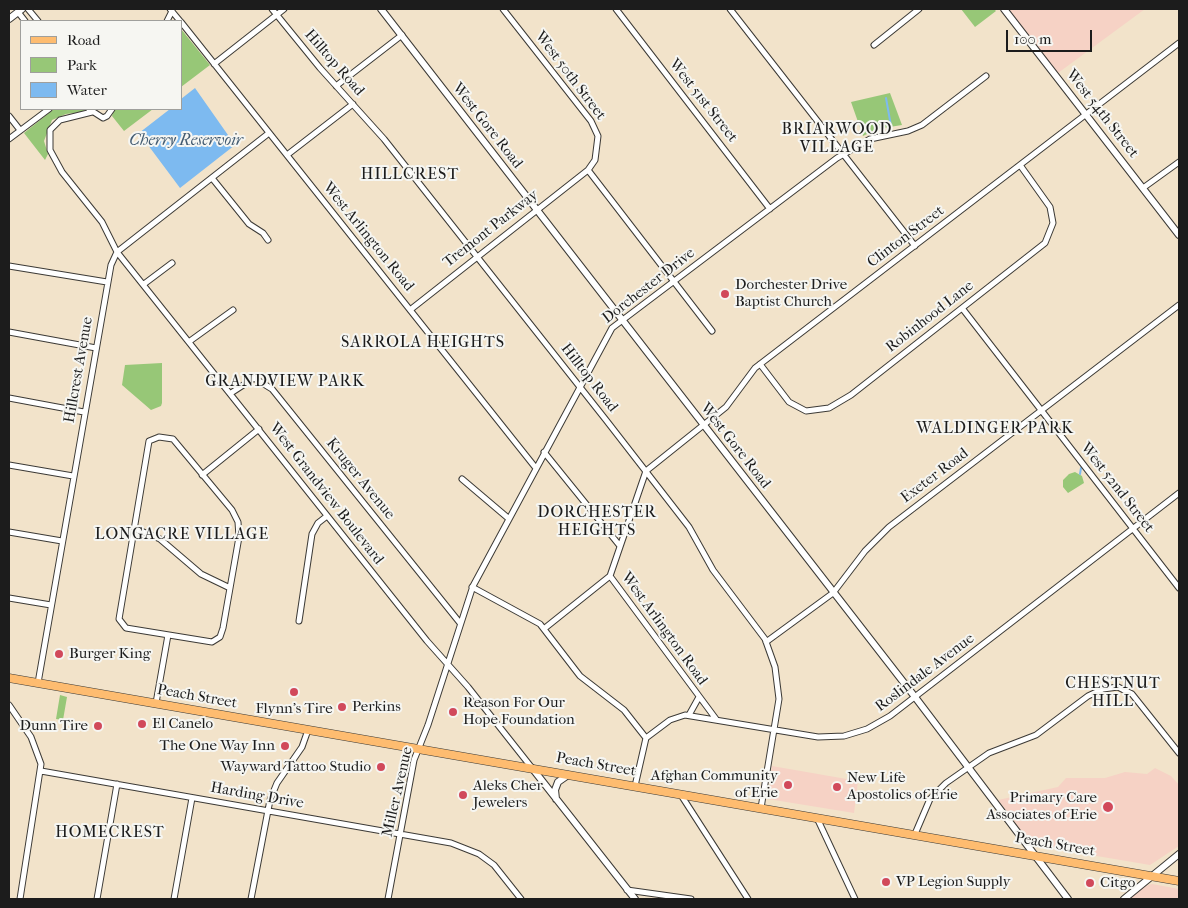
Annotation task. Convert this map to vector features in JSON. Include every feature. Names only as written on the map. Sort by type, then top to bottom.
[{"type":"main road","name":"Peach Street","points":[[9,678],[915,834],[1179,882]]},
{"type":"street","points":[[28,9],[37,20]]},
{"type":"street","name":"Hilltop Road","points":[[272,9],[353,104],[580,386],[689,527],[713,570],[766,642],[775,667],[778,690],[774,729],[761,808]]},
{"type":"street","points":[[214,64],[284,9]]},
{"type":"street","name":"West Gore Road","points":[[381,9],[834,593],[1068,899]]},
{"type":"street","name":"West 50th Street","points":[[503,9],[595,128],[598,136],[597,152],[588,170]]},
{"type":"street","name":"West 51st Street","points":[[616,9],[770,208]]},
{"type":"street","points":[[730,9],[915,246]]},
{"type":"street","points":[[874,44],[919,9]]},
{"type":"street","name":"West 54th Street","points":[[1004,9],[1179,235]]},
{"type":"street","points":[[9,19],[20,10]]},
{"type":"street","name":"West Arlington Road","points":[[171,10],[179,20]]},
{"type":"street","name":"West Arlington Road","points":[[182,23],[535,467]]},
{"type":"street","points":[[336,86],[402,35]]},
{"type":"street","name":"Clinton Street","points":[[646,471],[726,407],[749,374],[760,364],[1179,44]]},
{"type":"street","name":"Dorchester Drive","points":[[447,663],[472,587],[608,333],[621,320],[843,155],[870,139],[908,131],[922,125],[986,76]]},
{"type":"street","points":[[287,155],[353,104]]},
{"type":"street","points":[[9,139],[48,110]]},
{"type":"street","points":[[90,110],[105,118],[111,110]]},
{"type":"street","name":"West Grandview Boulevard","points":[[90,110],[55,122],[49,135],[50,150],[62,172],[102,222],[118,252],[231,392],[327,516],[468,687],[635,899]]},
{"type":"street","points":[[9,116],[20,130]]},
{"type":"street","name":"Hillcrest Avenue","points":[[38,683],[111,265],[118,252],[269,133]]},
{"type":"street","points":[[1143,188],[1179,162]]},
{"type":"street","name":"Robinhood Lane","points":[[760,364],[789,402],[806,411],[823,410],[836,405],[850,395],[1040,249],[1048,239],[1052,223],[1050,207],[1020,165]]},
{"type":"street","points":[[588,170],[712,331]]},
{"type":"street","name":"Tremont Parkway","points":[[410,310],[476,256],[588,170]]},
{"type":"street","points":[[212,178],[249,224],[268,240]]},
{"type":"street","points":[[144,284],[172,263]]},
{"type":"street","points":[[9,266],[107,282]]},
{"type":"street","name":"Exeter Road","points":[[766,642],[834,593],[865,551],[889,527],[1179,305]]},
{"type":"street","name":"West 52nd Street","points":[[962,308],[1179,588]]},
{"type":"street","points":[[190,341],[233,310]]},
{"type":"street","points":[[9,332],[96,348]]},
{"type":"street","name":"Kruger Avenue","points":[[231,392],[254,378],[272,389],[460,623]]},
{"type":"street","points":[[9,398],[84,412]]},
{"type":"street","points":[[202,475],[259,429]]},
{"type":"street","points":[[159,437],[170,437],[202,475],[232,510],[238,522],[239,537],[222,633],[216,640],[204,642],[126,628],[120,623],[118,616],[149,441],[159,437]]},
{"type":"street","points":[[544,452],[620,546]]},
{"type":"street","points":[[9,465],[73,476]]},
{"type":"street","points":[[545,628],[610,576],[646,471]]},
{"type":"street","points":[[462,479],[508,518]]},
{"type":"street","name":"Roslindale Avenue","points":[[646,738],[670,720],[689,715],[818,737],[844,736],[878,724],[915,698],[1179,493]]},
{"type":"street","points":[[300,621],[300,602],[312,534],[318,523],[327,516]]},
{"type":"street","points":[[134,528],[160,539],[201,574],[230,588]]},
{"type":"street","points":[[9,532],[62,541]]},
{"type":"street","name":"West Arlington Road","points":[[610,576],[716,719]]},
{"type":"street","points":[[472,587],[545,628],[580,676],[624,710],[646,738],[635,786]]},
{"type":"street","points":[[9,598],[51,605]]},
{"type":"street","points":[[156,704],[168,636]]},
{"type":"street","name":"Miller Avenue","points":[[388,899],[414,760],[447,663]]},
{"type":"street","points":[[915,834],[926,806],[935,793],[967,767],[994,751],[1036,735],[1093,694],[1108,688],[1118,687],[1127,691],[1143,706],[1179,753]]},
{"type":"street","name":"West Arlington Road","points":[[689,715],[699,697]]},
{"type":"street","points":[[9,705],[31,737],[39,757],[41,771],[20,899]]},
{"type":"street","points":[[251,899],[267,811],[274,790],[299,752],[308,730]]},
{"type":"street","name":"Harding Drive","points":[[41,771],[451,843],[479,854],[494,865],[521,899]]},
{"type":"street","points":[[557,800],[556,786],[560,779],[569,774]]},
{"type":"street","points":[[97,899],[117,784]]},
{"type":"street","points":[[680,794],[748,899]]},
{"type":"street","points":[[174,899],[192,798]]},
{"type":"street","points":[[817,817],[855,899]]},
{"type":"street","points":[[1124,899],[1179,854]]},
{"type":"street","points":[[627,890],[691,899]]},
{"type":"shaded area","points":[[1008,9],[1145,9],[1058,73]]},
{"type":"shaded area","points":[[772,766],[858,781],[854,813],[768,799]]},
{"type":"shaded area","points":[[1155,768],[1171,776],[1179,785],[1179,846],[1150,865],[1032,845],[998,800],[1058,787],[1066,778],[1105,778],[1125,772],[1147,774]]},
{"type":"shaded area","points":[[1152,884],[1179,889],[1179,899],[1128,899],[1145,886]]},
{"type":"green space","points":[[961,9],[994,9],[996,11],[975,27]]},
{"type":"green space","points":[[182,30],[210,65],[182,86]]},
{"type":"green space","points":[[890,93],[902,125],[877,129],[863,136],[851,102]]},
{"type":"green space","points":[[53,110],[85,110],[66,114],[52,120],[44,141],[48,154],[45,160],[24,133]]},
{"type":"green space","points":[[114,110],[152,110],[124,131],[112,116]]},
{"type":"green space","points":[[162,363],[162,403],[161,406],[151,410],[122,385],[125,365]]},
{"type":"green space","points":[[1075,472],[1082,476],[1084,483],[1068,493],[1063,487],[1063,480],[1069,474]]},
{"type":"green space","points":[[60,695],[67,697],[63,720],[56,719]]},
{"type":"water","name":"Cherry Reservoir","points":[[195,88],[235,145],[180,188],[139,133],[169,110],[182,110],[182,98]]},
{"type":"waterway","points":[[886,98],[891,126]]},
{"type":"waterway","points":[[1080,474],[1081,468]]},
{"type":"place","name":"Dorchester Drive Baptist Church","points":[[725,294]]},
{"type":"place","name":"Burger King","points":[[59,654]]},
{"type":"place","name":"Flynn's Tire","points":[[294,692]]},
{"type":"place","name":"Perkins","points":[[342,707]]},
{"type":"place","name":"Reason For Our Hope Foundation","points":[[453,712]]},
{"type":"place","name":"El Canelo","points":[[142,724]]},
{"type":"place","name":"Dunn Tire","points":[[98,726]]},
{"type":"place","name":"The One Way Inn","points":[[285,746]]},
{"type":"place","name":"Wayward Tattoo Studio","points":[[381,767]]},
{"type":"place","name":"Afghan Community of Erie","points":[[788,785]]},
{"type":"place","name":"New Life Apostolics of Erie","points":[[837,787]]},
{"type":"place","name":"Aleks Cher Jewelers","points":[[463,795]]},
{"type":"place","name":"Primary Care Associates of Erie","points":[[1108,807]]},
{"type":"place","name":"VP Legion Supply","points":[[886,882]]},
{"type":"place","name":"Citgo","points":[[1090,883]]},
{"type":"district","name":"BRIARWOOD VILLAGE","points":[[837,139]]},
{"type":"district","name":"HILLCREST","points":[[410,175]]},
{"type":"district","name":"SARROLA HEIGHTS","points":[[423,343]]},
{"type":"district","name":"GRANDVIEW PARK","points":[[285,382]]},
{"type":"district","name":"WALDINGER PARK","points":[[995,429]]},
{"type":"district","name":"DORCHESTER HEIGHTS","points":[[597,522]]},
{"type":"district","name":"LONGACRE VILLAGE","points":[[182,535]]},
{"type":"district","name":"CHESTNUT HILL","points":[[1113,693]]},
{"type":"district","name":"HOMECREST","points":[[110,833]]}]
